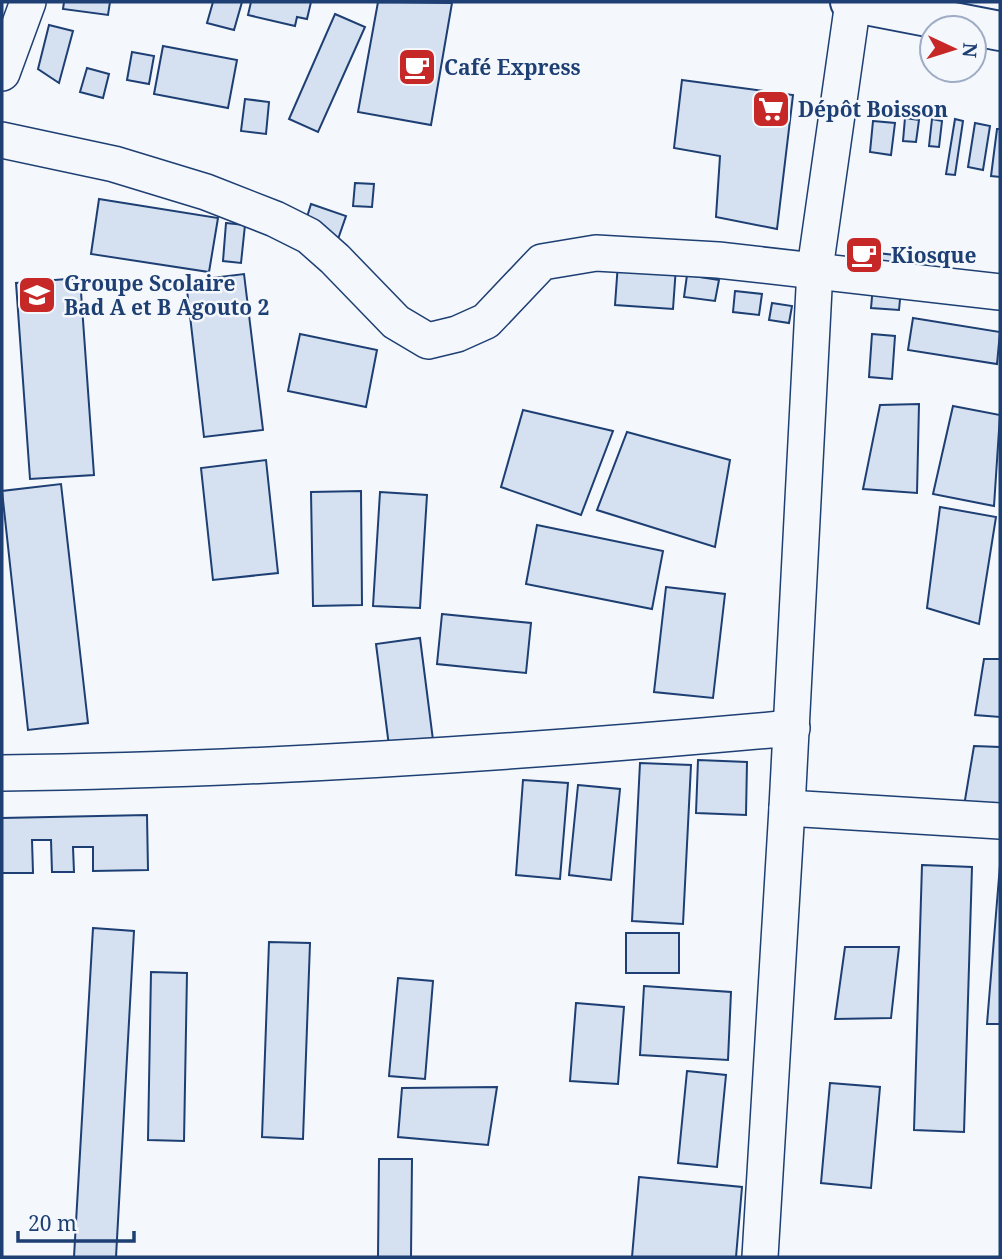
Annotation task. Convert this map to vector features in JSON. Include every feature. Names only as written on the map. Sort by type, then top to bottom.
[{"type":"main road","points":[[852,2],[1000,31]]},
{"type":"street","points":[[2,73],[28,2]]},
{"type":"street","points":[[760,1257],[792,728],[815,269],[852,2]]},
{"type":"street","points":[[2,140],[114,164],[206,192],[275,219],[309,236],[396,322],[428,341],[457,334],[486,321],[542,262],[596,253],[815,269],[1000,292]]},
{"type":"street","points":[[2,773],[141,771],[422,758],[574,748],[792,728]]},
{"type":"street","points":[[787,808],[1000,821]]},
{"type":"building","points":[[64,2],[110,2],[108,15],[63,9]]},
{"type":"building","points":[[213,2],[242,2],[234,30],[207,23]]},
{"type":"building","points":[[251,2],[311,2],[307,19],[297,17],[295,26],[248,15]]},
{"type":"building","points":[[378,2],[452,3],[431,125],[358,112]]},
{"type":"building","points":[[335,14],[365,27],[318,132],[289,119]]},
{"type":"building","points":[[49,25],[73,31],[59,83],[38,69]]},
{"type":"building","points":[[163,46],[237,60],[228,108],[154,94]]},
{"type":"building","points":[[132,52],[154,56],[149,84],[127,80]]},
{"type":"building","points":[[87,68],[109,74],[103,98],[80,92]]},
{"type":"building","points":[[682,80],[793,95],[777,229],[716,217],[720,156],[674,148]]},
{"type":"building","points":[[245,99],[269,102],[266,134],[241,131]]},
{"type":"building","points":[[905,118],[919,120],[916,142],[903,141]]},
{"type":"building","points":[[932,119],[942,121],[939,147],[929,146]]},
{"type":"building","points":[[955,119],[963,121],[955,175],[946,174]]},
{"type":"building","points":[[873,121],[895,123],[891,155],[870,152]]},
{"type":"building","points":[[975,123],[990,126],[983,170],[968,167]]},
{"type":"building","points":[[997,129],[1000,129],[1000,177],[991,176]]},
{"type":"building","points":[[355,183],[374,184],[372,207],[353,206]]},
{"type":"building","points":[[99,199],[218,218],[209,272],[91,254]]},
{"type":"building","points":[[311,204],[346,216],[337,242],[303,230]]},
{"type":"building","points":[[226,223],[245,225],[241,263],[223,261]]},
{"type":"building","points":[[877,253],[895,255],[895,264],[876,263]]},
{"type":"building","points":[[618,263],[676,267],[673,309],[615,305]]},
{"type":"building","points":[[244,274],[263,430],[204,437],[186,281]]},
{"type":"building","points":[[687,275],[719,280],[715,301],[684,297]]},
{"type":"building","points":[[80,278],[94,475],[30,479],[16,283]]},
{"type":"building","points":[[873,286],[901,289],[899,310],[871,308]]},
{"type":"building","points":[[735,291],[762,294],[759,315],[733,312]]},
{"type":"building","points":[[772,303],[792,306],[789,323],[769,320]]},
{"type":"building","points":[[913,318],[1000,332],[997,364],[908,350]]},
{"type":"building","points":[[300,334],[377,350],[366,407],[288,391]]},
{"type":"building","points":[[872,334],[895,336],[892,379],[869,377]]},
{"type":"building","points":[[919,404],[917,493],[863,489],[880,405]]},
{"type":"building","points":[[953,406],[1000,415],[994,506],[933,494]]},
{"type":"building","points":[[523,410],[613,431],[581,515],[501,487]]},
{"type":"building","points":[[627,432],[730,460],[715,547],[597,510]]},
{"type":"building","points":[[266,460],[278,573],[213,580],[201,468]]},
{"type":"building","points":[[61,484],[88,723],[28,730],[2,491]]},
{"type":"building","points":[[361,491],[362,605],[313,606],[311,492]]},
{"type":"building","points":[[380,492],[427,495],[420,608],[373,606]]},
{"type":"building","points":[[940,507],[996,517],[979,624],[927,608]]},
{"type":"building","points":[[537,525],[663,551],[652,609],[526,584]]},
{"type":"building","points":[[666,587],[725,594],[713,698],[654,692]]},
{"type":"building","points":[[442,614],[531,623],[526,673],[437,664]]},
{"type":"building","points":[[420,638],[433,740],[389,746],[376,644]]},
{"type":"building","points":[[984,659],[1000,659],[1000,717],[975,715]]},
{"type":"building","points":[[974,746],[1000,747],[1000,808],[964,806]]},
{"type":"building","points":[[698,760],[747,762],[746,815],[696,813]]},
{"type":"building","points":[[640,763],[691,765],[683,924],[632,921]]},
{"type":"building","points":[[523,780],[568,783],[560,879],[516,875]]},
{"type":"building","points":[[578,785],[620,789],[611,880],[569,875]]},
{"type":"building","points":[[147,815],[148,870],[93,871],[93,847],[73,847],[74,872],[52,872],[51,840],[32,840],[33,873],[2,873],[2,818]]},
{"type":"building","points":[[922,865],[972,867],[964,1132],[914,1130]]},
{"type":"building","points":[[1000,865],[1000,1024],[987,1024]]},
{"type":"building","points":[[93,928],[134,931],[116,1257],[74,1257]]},
{"type":"building","points":[[626,933],[679,933],[679,973],[626,973]]},
{"type":"building","points":[[269,942],[310,943],[303,1139],[262,1137]]},
{"type":"building","points":[[845,947],[899,947],[891,1018],[835,1019]]},
{"type":"building","points":[[151,972],[187,973],[184,1141],[148,1140]]},
{"type":"building","points":[[398,978],[433,981],[425,1079],[389,1076]]},
{"type":"building","points":[[644,986],[731,992],[728,1060],[640,1055]]},
{"type":"building","points":[[576,1003],[624,1007],[618,1084],[570,1081]]},
{"type":"building","points":[[687,1071],[726,1075],[717,1167],[678,1163]]},
{"type":"building","points":[[830,1083],[880,1087],[871,1188],[821,1183]]},
{"type":"building","points":[[497,1087],[488,1145],[398,1137],[402,1088]]},
{"type":"building","points":[[379,1159],[412,1159],[411,1257],[378,1257]]},
{"type":"building","points":[[639,1177],[742,1187],[736,1257],[632,1257]]},
{"type":"place","name":"Café Express","points":[[417,67]]},
{"type":"place","name":"Dépôt Boisson","points":[[771,109]]},
{"type":"place","name":"Kiosque","points":[[864,255]]},
{"type":"place","name":"Groupe Scolaire Bad A et B Agouto 2","points":[[37,295]]}]
